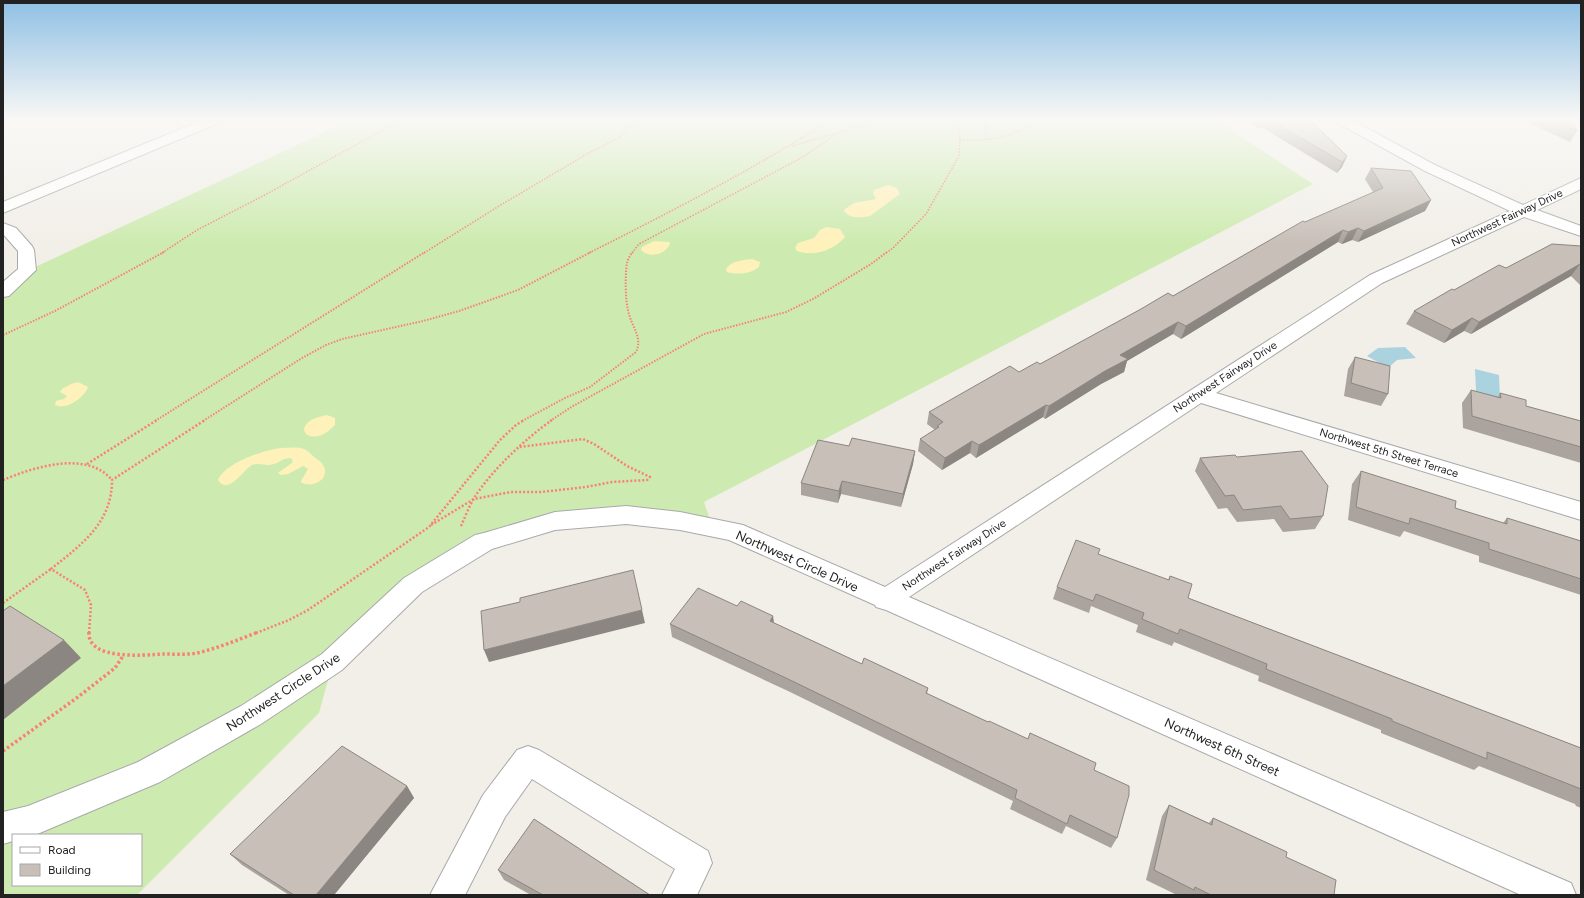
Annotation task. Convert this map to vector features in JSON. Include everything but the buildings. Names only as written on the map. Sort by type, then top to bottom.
[{"type":"street","points":[[3,208],[114,161]]},
{"type":"street","points":[[1416,161],[1523,211],[1581,231]]},
{"type":"street","name":"Northwest Fairway Drive","points":[[885,600],[1376,279],[1581,183]]},
{"type":"street","points":[[3,228],[10,231],[26,250],[27,270],[3,292]]},
{"type":"street","name":"Northwest 5th Street Terrace","points":[[1198,395],[1581,511]]},
{"type":"street","name":"Northwest Circle Drive","points":[[3,828],[28,822],[149,772],[251,715],[332,662],[413,585],[484,542],[555,521],[626,515],[680,521],[734,532],[885,600]]},
{"type":"street","name":"Northwest 6th Street","points":[[885,600],[1559,895]]},
{"type":"street","points":[[447,895],[494,806],[528,760],[696,863],[679,895]]},
{"type":"path","points":[[3,335],[55,311],[139,266],[172,247],[197,230],[326,161]]},
{"type":"path","points":[[87,464],[499,206],[575,161]]},
{"type":"path","points":[[112,480],[302,358],[326,345],[342,339],[423,321],[459,311],[518,290],[694,199],[763,161]]},
{"type":"path","points":[[429,527],[507,433],[532,416],[590,387],[636,352],[639,348],[639,341],[628,312],[626,264],[639,244],[796,161]]},
{"type":"path","points":[[457,558],[461,525],[474,498],[491,475],[518,447],[538,430],[573,406],[704,334],[758,321],[786,312],[813,299],[871,264],[893,248],[926,214],[956,161]]},
{"type":"path","points":[[51,569],[85,590],[91,605],[89,637],[93,644],[102,650],[123,656],[196,653],[232,642],[289,620],[308,610],[448,513],[474,498],[511,492],[541,492],[586,487],[612,482],[647,480],[650,477],[627,466],[594,444],[583,439],[518,447]]},
{"type":"path","points":[[3,480],[31,470],[52,466],[87,464],[106,473],[112,480],[111,496],[107,510],[100,522],[78,547],[51,569],[3,603]]},
{"type":"path","points":[[3,751],[78,697],[115,668],[123,656]]},
{"type":"green space","points":[[263,161],[1278,161],[1313,184],[704,502],[713,528],[626,515],[484,542],[333,662],[319,713],[137,895],[3,895],[3,282]]},
{"type":"sand","points":[[888,185],[897,188],[900,194],[870,216],[852,217],[844,211],[854,203],[876,199],[873,193],[874,190]]},
{"type":"sand","points":[[826,227],[840,229],[845,237],[835,246],[817,253],[803,253],[797,251],[795,248],[798,243],[814,238],[820,230]]},
{"type":"sand","points":[[654,241],[669,242],[670,244],[661,253],[653,255],[644,253],[641,250],[642,247]]},
{"type":"sand","points":[[752,259],[760,262],[759,267],[756,269],[744,273],[727,272],[726,269],[731,264],[738,261]]},
{"type":"sand","points":[[78,382],[88,387],[79,399],[65,406],[55,405],[56,401],[64,399],[67,396],[60,392],[62,389]]},
{"type":"sand","points":[[327,415],[335,418],[335,425],[332,428],[322,435],[314,437],[306,434],[304,430],[307,423],[313,419]]},
{"type":"sand","points":[[281,448],[302,448],[307,451],[323,465],[325,474],[323,478],[313,484],[302,483],[301,481],[308,469],[303,466],[288,474],[281,475],[278,473],[293,462],[291,458],[288,458],[271,465],[252,465],[231,484],[222,484],[218,480],[228,468],[246,458],[265,451]]},
{"type":"water","points":[[1405,347],[1416,358],[1397,360],[1388,368],[1367,356],[1378,348]]},
{"type":"water","points":[[1475,369],[1499,375],[1500,398],[1476,391]]}]
